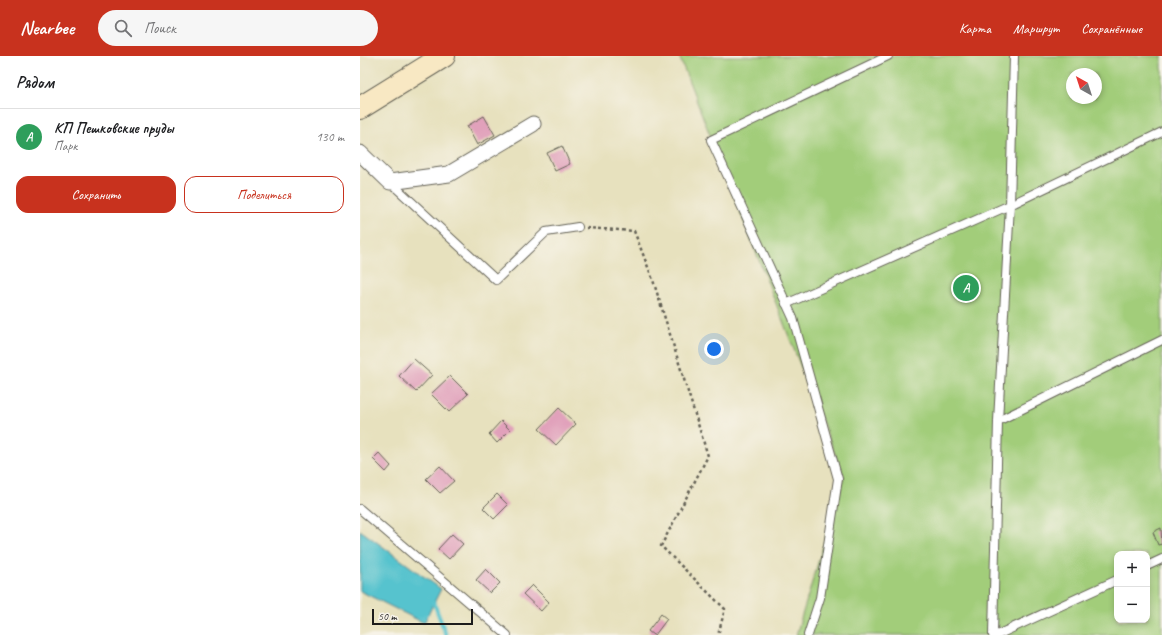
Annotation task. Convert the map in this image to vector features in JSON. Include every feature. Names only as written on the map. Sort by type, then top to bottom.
[{"type":"main road","points":[[360,108],[444,56]]},
{"type":"street","points":[[360,153],[390,182],[449,174],[533,124]]},
{"type":"lane","points":[[808,635],[820,598],[838,479],[793,318],[711,140],[888,56]]},
{"type":"lane","points":[[993,635],[998,421],[1010,205],[1014,56]]},
{"type":"lane","points":[[786,304],[1010,205],[1162,132]]},
{"type":"lane","points":[[390,182],[496,280],[546,232],[578,227]]},
{"type":"lane","points":[[998,421],[1162,340]]},
{"type":"lane","points":[[360,509],[507,635]]},
{"type":"lane","points":[[1150,565],[1162,559]]},
{"type":"lane","points":[[997,635],[1114,581]]},
{"type":"path","points":[[578,227],[634,231],[654,280],[708,456],[661,546],[725,610],[718,635]]},
{"type":"green space","points":[[679,56],[1162,56],[1162,635],[796,635],[844,477]]},
{"type":"water","points":[[360,530],[441,589],[424,623],[360,591]]},
{"type":"building","points":[[484,116],[495,135],[477,145],[467,126]]},
{"type":"building","points":[[562,146],[570,164],[555,171],[547,153]]},
{"type":"building","points":[[414,359],[432,375],[416,392],[399,376]]},
{"type":"building","points":[[450,376],[468,394],[449,412],[431,394]]},
{"type":"building","points":[[559,408],[576,424],[556,445],[539,429]]},
{"type":"building","points":[[501,421],[510,430],[497,443],[489,434]]},
{"type":"building","points":[[379,453],[391,466],[386,472],[373,459]]},
{"type":"building","points":[[440,466],[454,481],[440,493],[426,479]]},
{"type":"building","points":[[497,494],[508,505],[494,519],[483,508]]},
{"type":"building","points":[[1161,528],[1162,544],[1158,545],[1153,532]]},
{"type":"building","points":[[452,534],[463,544],[449,559],[438,549]]},
{"type":"building","points":[[486,569],[500,583],[490,593],[476,580]]},
{"type":"building","points":[[532,585],[549,602],[541,611],[523,594]]},
{"type":"building","points":[[661,614],[667,619],[655,635],[653,635],[648,631]]},
{"type":"waterway","points":[[434,603],[446,635]]},
{"type":"place","name":"КП Пешковские пруды","points":[[966,288]]}]
